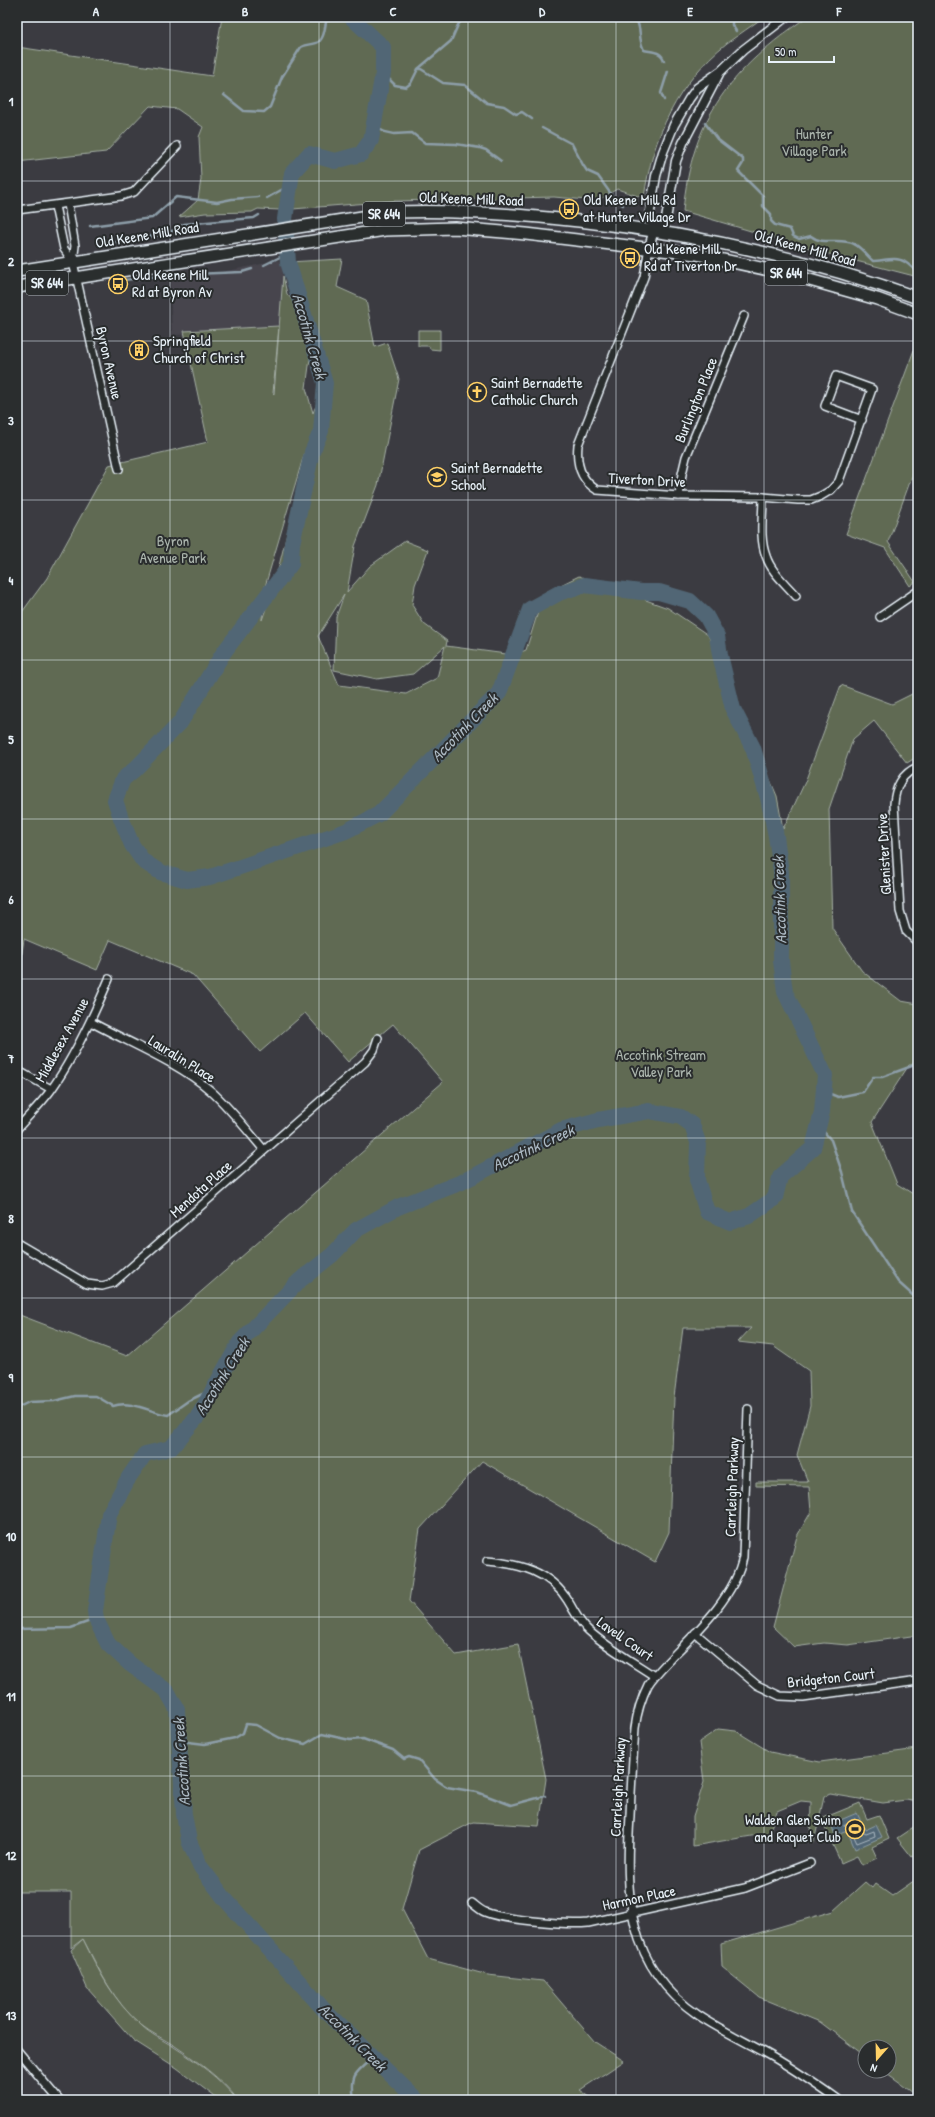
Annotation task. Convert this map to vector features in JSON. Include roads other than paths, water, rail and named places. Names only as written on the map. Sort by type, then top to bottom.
[{"type":"main road","name":"Old Keene Mill Road","points":[[17,270],[394,212],[455,211],[526,215],[654,230],[781,255],[829,268],[918,298]]},
{"type":"main road","name":"Old Keene Mill Road","points":[[17,287],[385,230],[455,228],[526,234],[696,254],[792,275],[877,299],[918,314]]},
{"type":"street","points":[[654,230],[649,217],[653,193],[663,152],[674,125],[697,88],[721,71],[743,50],[786,17]]},
{"type":"street","points":[[649,248],[654,230],[666,219],[676,161],[683,143],[721,71]]},
{"type":"street","points":[[17,210],[121,196],[134,192],[176,146]]},
{"type":"street","points":[[68,204],[75,246],[73,262]]},
{"type":"street","points":[[55,206],[64,249],[73,262]]},
{"type":"street","name":"Tiverton Drive","points":[[649,248],[644,277],[578,445],[578,465],[589,485],[597,490],[679,496],[762,497],[811,500],[831,490],[839,481],[862,420],[872,389],[836,376],[825,406],[862,420]]},
{"type":"street","name":"Byron Avenue","points":[[73,262],[119,470]]},
{"type":"street","name":"Burlington Place","points":[[679,496],[686,457],[744,316]]},
{"type":"street","points":[[762,497],[762,538],[766,557],[779,576],[796,596]]},
{"type":"street","points":[[880,617],[918,591]]},
{"type":"street","name":"Glenister Drive","points":[[918,767],[909,772],[902,780],[895,796],[894,804],[900,911],[906,931],[918,943]]},
{"type":"street","name":"Middlesex Avenue","points":[[17,1129],[51,1090],[91,1022],[109,979]]},
{"type":"street","name":"Lauralin Place","points":[[91,1022],[179,1068],[201,1083],[221,1101],[264,1150]]},
{"type":"street","name":"Mendota Place","points":[[17,1243],[87,1284],[106,1285],[121,1277],[365,1062],[374,1050],[378,1038]]},
{"type":"street","points":[[17,1070],[51,1090]]},
{"type":"street","name":"Carrleigh Parkway","points":[[748,1409],[741,1564],[736,1579],[730,1590],[695,1633],[654,1676],[641,1701],[635,1728],[627,1866],[631,1913],[637,1934],[650,1962],[667,1987],[686,2006],[710,2023],[795,2070],[838,2100]]},
{"type":"street","name":"Lavell Court","points":[[487,1561],[524,1566],[544,1576],[559,1588],[575,1614],[590,1632],[654,1676]]},
{"type":"street","name":"Bridgeton Court","points":[[695,1633],[756,1685],[780,1696],[803,1697],[918,1681]]},
{"type":"street","name":"Harmon Place","points":[[472,1903],[482,1911],[497,1916],[571,1924],[588,1923],[745,1888],[810,1863]]},
{"type":"street","points":[[17,2050],[59,2100]]},
{"type":"water","points":[[857,1813],[865,1830],[876,1825],[882,1837],[855,1849],[847,1830],[835,1835],[831,1824]]},
{"type":"waterway","points":[[224,95],[244,111],[264,112],[270,107],[282,77],[301,47],[319,42],[323,36],[327,17]]},
{"type":"waterway","name":"Accotink Creek","points":[[351,17],[383,47],[383,73],[371,140],[361,154],[335,161],[309,154],[292,173],[285,219],[288,262],[325,383],[321,431],[312,452],[292,544],[291,564],[224,652],[180,723],[135,769],[123,779],[115,800],[132,845],[143,861],[160,872],[187,880],[210,877],[346,831],[379,814],[499,693],[530,609],[559,593],[584,585],[641,592],[659,592],[690,601],[706,616],[717,636],[733,709],[753,748],[768,798],[776,836],[781,872],[781,961],[785,992],[825,1075],[822,1112],[813,1148],[780,1177],[775,1198],[749,1216],[730,1222],[707,1212],[697,1180],[698,1142],[692,1125],[681,1117],[649,1111],[598,1120],[561,1130],[462,1182],[398,1207],[356,1230],[332,1255],[299,1281],[240,1342],[199,1415],[171,1448],[145,1454],[129,1477],[109,1514],[95,1611],[96,1619],[108,1644],[130,1664],[167,1691],[177,1709],[184,1814],[189,1841],[200,1866],[225,1899],[326,2012],[417,2100]]},
{"type":"waterway","points":[[383,73],[395,85],[406,87],[411,83],[418,69],[451,41],[458,25],[464,17]]},
{"type":"waterway","points":[[635,17],[639,26],[644,50],[661,55],[664,61]]},
{"type":"waterway","points":[[732,17],[732,25],[736,31]]},
{"type":"waterway","points":[[418,69],[421,69],[443,83],[465,85],[487,103],[504,106],[516,114],[522,112],[532,119]]},
{"type":"waterway","points":[[664,100],[661,93],[668,71]]},
{"type":"waterway","points":[[705,123],[717,139],[743,159],[743,163],[738,171],[763,196],[763,206],[771,214],[771,221],[775,225],[790,229],[793,236],[799,239],[811,236],[816,239],[826,241],[849,242],[859,247],[873,261],[898,259],[907,263],[918,272]]},
{"type":"waterway","points":[[373,126],[385,132],[394,134],[412,133],[425,143],[456,144],[480,148],[486,150],[501,161]]},
{"type":"waterway","points":[[542,128],[572,144],[587,171],[598,176],[613,197],[623,205]]},
{"type":"waterway","points":[[267,198],[290,185]]},
{"type":"waterway","points":[[90,226],[152,218],[176,197],[217,202],[258,197]]},
{"type":"waterway","points":[[100,245],[159,235],[172,231],[184,224],[254,218],[259,215]]},
{"type":"waterway","points":[[264,265],[288,253]]},
{"type":"waterway","points":[[194,274],[242,272],[252,269]]},
{"type":"waterway","points":[[123,280],[161,276],[180,276]]},
{"type":"waterway","points":[[823,1091],[838,1097],[863,1092],[873,1077],[882,1077],[912,1066],[918,1058]]},
{"type":"waterway","points":[[819,1126],[831,1140],[842,1172],[852,1212],[898,1282],[918,1300]]},
{"type":"waterway","points":[[17,1408],[29,1402],[54,1401],[75,1396],[96,1396],[113,1406],[127,1404],[134,1405],[168,1415],[188,1401],[215,1388]]},
{"type":"waterway","points":[[17,1629],[71,1628],[96,1619]]},
{"type":"waterway","points":[[180,1741],[205,1744],[235,1738],[243,1733],[246,1724],[256,1725],[280,1738],[305,1744],[322,1734],[350,1740],[363,1739],[393,1750],[404,1759],[409,1757],[419,1760],[435,1779],[447,1787],[477,1792],[511,1805],[545,1796]]},
{"type":"waterway","points":[[354,2100],[353,2085],[355,2075],[374,2057]]},
{"type":"place","name":"Old Keene Mill Rd at Hunter Village Dr","points":[[569,209]]},
{"type":"place","name":"Old Keene Mill Rd at Tiverton Dr","points":[[630,258]]},
{"type":"place","name":"Old Keene Mill Rd at Byron Av","points":[[118,284]]},
{"type":"place","name":"Springfield Church of Christ","points":[[139,350]]},
{"type":"place","name":"Saint Bernadette Catholic Church","points":[[477,392]]},
{"type":"place","name":"Saint Bernadette School","points":[[437,477]]},
{"type":"place","name":"Walden Glen Swim and Raquet Club","points":[[855,1829]]},
{"type":"park label","name":"Hunter Village Park","points":[[814,142]]},
{"type":"park label","name":"Byron Avenue Park","points":[[173,550]]},
{"type":"park label","name":"Accotink Stream Valley Park","points":[[661,1064]]}]
